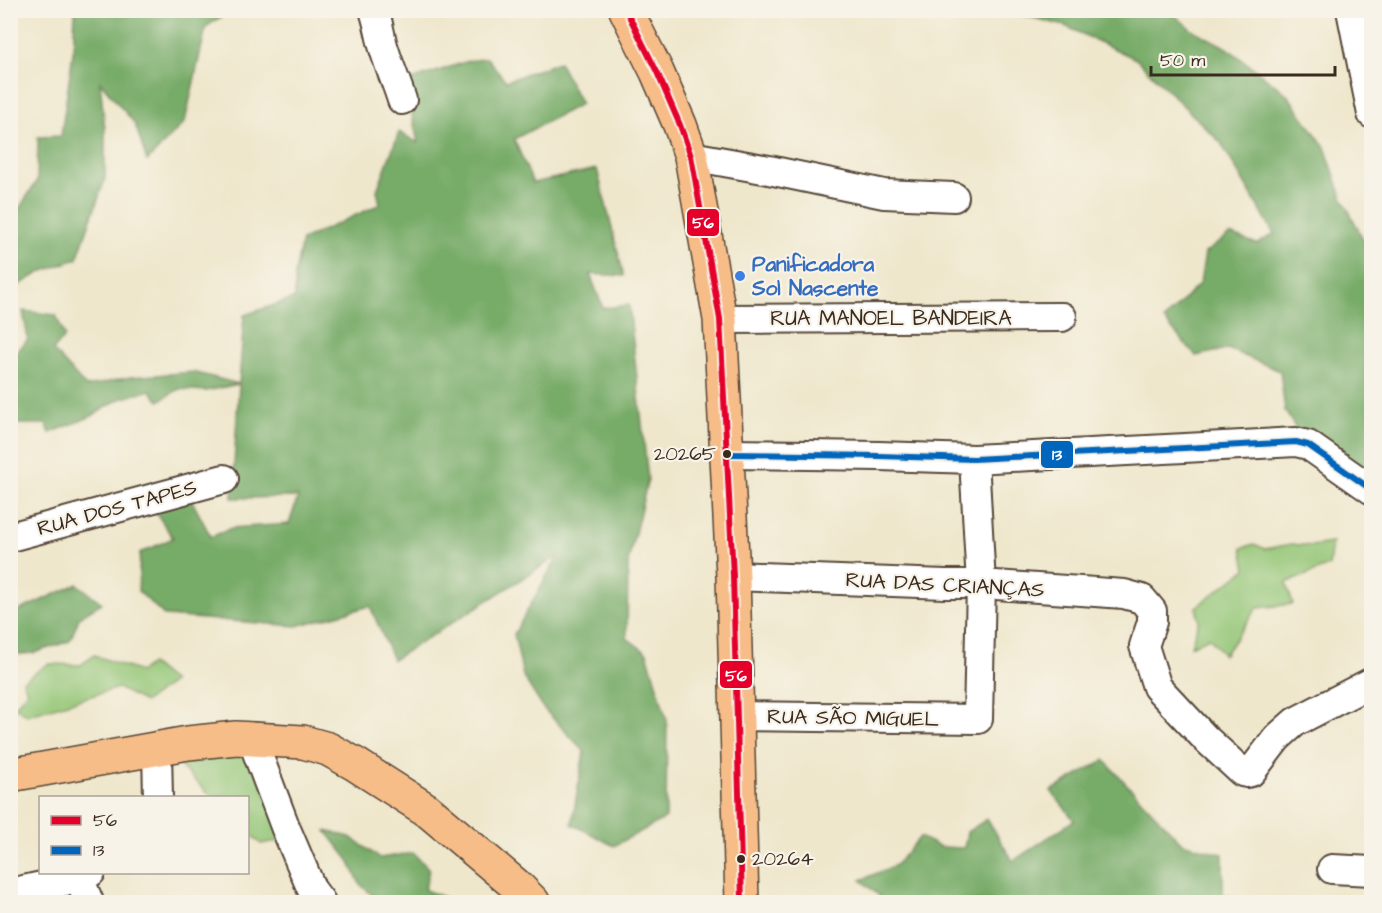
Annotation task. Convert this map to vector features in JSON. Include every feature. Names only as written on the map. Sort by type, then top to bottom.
[{"type":"main road","points":[[626,10],[657,72],[691,156],[720,319],[733,576],[742,903]]},
{"type":"main road","points":[[10,775],[188,743],[252,739],[303,742],[328,749],[427,810],[517,886],[533,903]]},
{"type":"street","points":[[374,10],[380,27],[384,51],[394,71],[402,100]]},
{"type":"street","points":[[1351,10],[1371,114]]},
{"type":"street","points":[[691,156],[885,194],[954,197]]},
{"type":"street","name":"RUA MANOEL BANDEIRA","points":[[720,319],[1062,317]]},
{"type":"street","points":[[727,454],[974,459],[1296,442],[1308,445],[1371,490]]},
{"type":"street","points":[[974,459],[981,584]]},
{"type":"street","name":"RUA DOS TAPES","points":[[10,537],[224,479]]},
{"type":"street","name":"RUA DAS CRIANÇAS","points":[[733,576],[981,584],[1124,594],[1142,599],[1152,611],[1152,622],[1144,646],[1157,687],[1205,738],[1247,774],[1285,729],[1371,682]]},
{"type":"street","name":"RUA SÃO MIGUEL","points":[[738,716],[978,719],[981,584]]},
{"type":"street","points":[[252,739],[286,829],[312,890],[321,903]]},
{"type":"street","points":[[157,749],[158,796]]},
{"type":"street","points":[[1332,869],[1371,871]]},
{"type":"street","points":[[10,893],[86,884]]},
{"type":"green space","points":[[1125,10],[1133,13],[1134,11],[1170,11],[1191,29],[1227,48],[1287,94],[1325,147],[1342,197],[1371,255],[1371,478],[1299,434],[1285,411],[1280,371],[1228,349],[1196,356],[1164,320],[1200,283],[1205,253],[1230,234],[1257,244],[1274,234],[1221,143],[1136,59],[1065,26],[1006,11]]},
{"type":"green space","points":[[75,11],[230,11],[206,27],[185,122],[147,161],[135,124],[100,82],[105,129],[105,179],[77,259],[41,272],[11,290],[11,221],[37,181],[38,137],[61,136],[73,52]]},
{"type":"green space","points":[[487,58],[506,81],[559,62],[581,104],[514,139],[533,183],[597,169],[624,276],[590,274],[603,308],[629,305],[648,479],[628,562],[627,638],[647,653],[667,720],[666,818],[614,846],[572,824],[584,751],[543,708],[523,676],[514,634],[558,556],[393,660],[370,606],[297,626],[165,616],[138,591],[140,553],[173,538],[150,504],[189,495],[211,537],[231,528],[289,524],[298,497],[232,498],[244,315],[295,298],[295,273],[302,240],[380,204],[377,190],[399,132],[418,143],[405,82],[468,61]]},
{"type":"green space","points":[[23,311],[56,315],[65,337],[53,350],[86,387],[130,377],[193,372],[239,384],[206,391],[179,389],[159,401],[150,390],[117,400],[92,416],[50,433],[46,424],[11,424],[11,359],[28,339]]},
{"type":"green space","points":[[1332,543],[1329,566],[1286,583],[1293,604],[1257,608],[1224,655],[1209,637],[1191,646],[1199,621],[1196,607],[1246,569],[1242,548],[1254,544],[1265,549],[1291,544],[1312,546]]},
{"type":"green space","points":[[77,584],[102,603],[80,616],[70,641],[34,653],[11,655],[11,612],[18,611]]},
{"type":"green space","points":[[94,655],[140,672],[151,664],[173,682],[145,702],[118,688],[27,715],[15,707],[27,691],[23,681],[48,664],[81,665]]},
{"type":"green space","points":[[248,749],[284,840],[261,844],[249,833],[249,796],[211,796],[180,766]]},
{"type":"green space","points":[[1104,760],[1182,843],[1223,854],[1223,895],[1256,902],[886,902],[861,880],[896,865],[920,837],[940,847],[964,848],[967,832],[987,819],[1013,861],[1074,820],[1051,791]]},
{"type":"green space","points":[[326,831],[350,837],[380,858],[413,853],[429,869],[425,890],[456,902],[380,902],[360,884],[348,859]]},
{"type":"transit line","name":"56","points":[[626,10],[657,72],[691,156],[720,319],[733,576],[742,902]]},
{"type":"transit line","name":"13","points":[[727,454],[974,459],[1296,442],[1308,445],[1372,490]]},
{"type":"place","name":"Panificadora Sol Nascente","points":[[740,276]]},
{"type":"place","name":"20265","points":[[727,454]]},
{"type":"place","name":"20264","points":[[741,859]]}]
